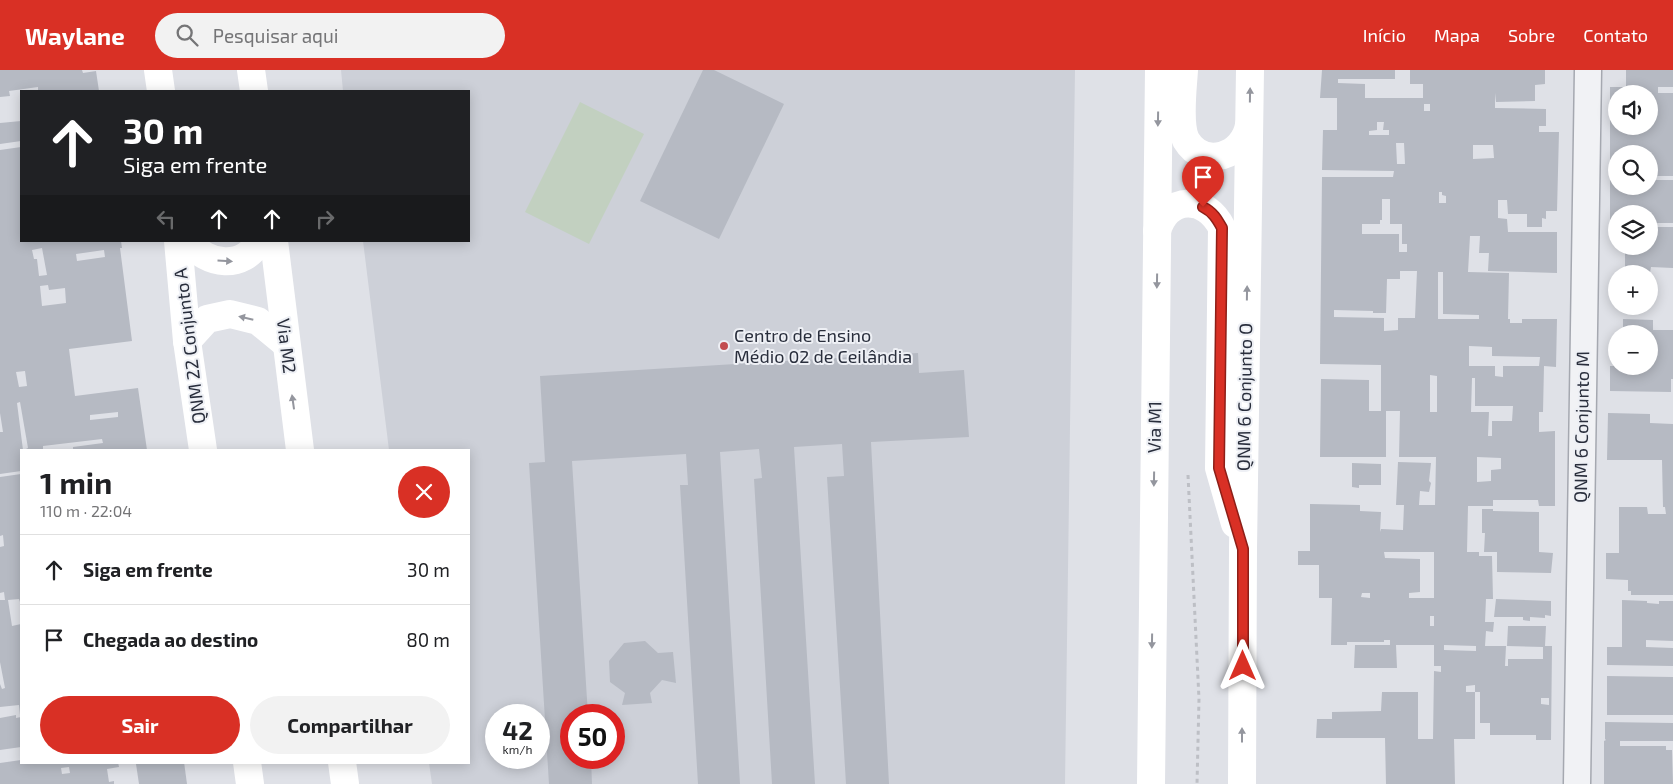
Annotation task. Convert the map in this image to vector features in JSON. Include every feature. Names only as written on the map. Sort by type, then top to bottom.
[{"type":"main road","points":[[158,70],[161,90]]},
{"type":"main road","points":[[251,70],[254,90]]},
{"type":"main road","name":"Via M1","points":[[1151,784],[1159,70]]},
{"type":"main road","points":[[1184,70],[1183,129],[1186,139],[1193,148],[1202,154],[1224,155],[1242,144],[1247,135],[1249,124]]},
{"type":"main road","name":"QNM 6 Conjunto O","points":[[1242,784],[1243,549],[1250,70]]},
{"type":"main road","points":[[1157,231],[1160,222],[1166,214],[1183,204],[1203,207],[1211,212],[1222,228],[1219,468],[1243,549]]},
{"type":"main road","name":"QNM 22 Conjunto A","points":[[178,242],[188,341],[203,449]]},
{"type":"main road","points":[[190,242],[196,251],[220,262],[238,261],[256,249],[260,242]]},
{"type":"main road","name":"Via M2","points":[[274,242],[300,449]]},
{"type":"main road","points":[[188,341],[207,319],[230,314],[258,321],[286,344]]},
{"type":"main road","points":[[247,764],[250,784]]},
{"type":"main road","points":[[342,764],[345,784]]},
{"type":"street","name":"QNM 6 Conjunto M","points":[[1577,784],[1588,70]]},
{"type":"shaded area","name":"Centro de Ensino Médio 02 de Ceilândia","points":[[341,70],[1075,70],[1065,784],[432,784],[429,764],[470,764],[470,449],[389,449],[363,242],[470,242],[470,90],[343,90]]},
{"type":"green space","points":[[580,102],[644,134],[589,244],[525,212]]},
{"type":"building","points":[[0,70],[82,70],[83,73],[96,71],[99,90],[38,90],[38,87],[9,91],[10,96],[0,97]]},
{"type":"building","points":[[703,70],[714,70],[784,104],[719,239],[640,201]]},
{"type":"building","points":[[1322,70],[1395,70],[1395,79],[1338,79],[1338,83],[1365,84],[1365,98],[1423,98],[1423,84],[1410,84],[1410,70],[1545,70],[1545,84],[1535,85],[1535,101],[1496,102],[1495,93],[1495,108],[1546,109],[1546,126],[1539,126],[1539,132],[1559,132],[1557,211],[1546,211],[1546,219],[1542,218],[1542,227],[1527,227],[1527,214],[1508,214],[1507,200],[1498,200],[1498,218],[1507,219],[1508,232],[1557,232],[1557,273],[1488,271],[1489,253],[1479,253],[1480,236],[1470,236],[1468,272],[1509,273],[1508,319],[1510,319],[1510,323],[1522,323],[1522,319],[1557,319],[1556,367],[1544,366],[1543,412],[1539,412],[1539,432],[1555,431],[1555,506],[1539,506],[1538,500],[1493,500],[1493,506],[1468,506],[1467,552],[1479,552],[1479,556],[1492,556],[1493,599],[1486,599],[1485,622],[1494,622],[1493,632],[1486,631],[1485,646],[1506,646],[1505,666],[1508,666],[1508,659],[1543,659],[1543,647],[1507,646],[1508,626],[1546,626],[1545,646],[1552,646],[1551,740],[1536,740],[1536,735],[1490,735],[1490,723],[1480,723],[1480,692],[1475,692],[1475,739],[1454,739],[1455,784],[1386,784],[1385,738],[1316,738],[1317,719],[1332,719],[1332,712],[1381,711],[1382,692],[1418,692],[1418,739],[1433,739],[1434,671],[1441,672],[1441,666],[1434,666],[1434,645],[1396,645],[1397,668],[1354,668],[1355,645],[1390,645],[1390,640],[1384,640],[1384,642],[1347,642],[1347,645],[1331,645],[1332,598],[1319,598],[1319,565],[1298,565],[1298,551],[1310,551],[1310,504],[1360,505],[1360,511],[1381,512],[1380,532],[1381,529],[1403,530],[1404,505],[1396,505],[1398,462],[1431,463],[1429,492],[1420,491],[1419,505],[1435,505],[1436,457],[1399,457],[1400,411],[1386,411],[1386,457],[1320,457],[1321,379],[1369,380],[1369,411],[1381,411],[1381,365],[1320,364],[1322,177],[1393,177],[1394,171],[1322,170],[1323,130],[1337,130],[1337,98],[1320,98]],"holes":[[[1424,104],[1430,104],[1430,111],[1424,111]],[[1377,122],[1384,122],[1383,130],[1389,130],[1389,135],[1369,135],[1369,131],[1377,130]],[[1396,143],[1404,143],[1405,164],[1397,164]],[[1473,145],[1493,145],[1494,158],[1473,159]],[[1439,192],[1446,196],[1446,203],[1439,203]],[[1382,199],[1390,199],[1390,224],[1402,224],[1402,244],[1407,244],[1407,252],[1399,252],[1399,234],[1362,234],[1362,224],[1380,224],[1380,220],[1382,220]],[[1400,271],[1417,271],[1415,318],[1398,318],[1398,330],[1384,331],[1384,318],[1334,317],[1334,310],[1386,313],[1387,279],[1400,279]],[[1438,272],[1443,272],[1443,314],[1479,315],[1479,319],[1438,319]],[[1469,346],[1492,347],[1492,356],[1540,357],[1539,366],[1503,366],[1503,377],[1495,376],[1495,366],[1469,366]],[[1430,375],[1437,376],[1437,412],[1430,412]],[[1472,378],[1475,378],[1475,406],[1513,406],[1512,421],[1492,421],[1492,436],[1488,436],[1489,412],[1471,412]],[[1477,457],[1501,458],[1501,469],[1491,470],[1491,481],[1477,482]],[[1384,552],[1434,552],[1434,598],[1409,598],[1409,593],[1420,592],[1420,559],[1385,558]],[[1362,593],[1370,593],[1370,598],[1361,597]],[[1430,616],[1434,616],[1434,626],[1430,626]],[[1444,645],[1476,646],[1476,651],[1444,650]],[[1475,685],[1475,692],[1466,692],[1466,686]],[[1541,698],[1549,698],[1549,705],[1541,704]]]},
{"type":"building","points":[[1626,70],[1673,70],[1673,87],[1626,85]]},
{"type":"building","points":[[1658,93],[1673,93],[1673,176],[1658,176],[1658,145],[1610,145],[1610,135],[1658,135]]},
{"type":"building","points":[[20,121],[20,141],[0,144],[0,123]]},
{"type":"building","points":[[20,147],[20,242],[121,242],[122,248],[120,248],[132,341],[69,349],[75,396],[138,388],[147,449],[73,449],[73,447],[103,443],[102,439],[43,446],[43,449],[26,449],[28,448],[20,402],[17,403],[23,449],[20,449],[20,471],[0,474],[0,432],[3,432],[0,413],[0,150]],"holes":[[[42,248],[47,275],[39,276],[37,259],[34,259],[32,250]],[[104,250],[105,257],[77,261],[76,254]],[[48,285],[49,290],[65,288],[66,303],[42,306],[40,286]],[[25,371],[27,386],[19,387],[16,372]],[[118,412],[118,417],[90,420],[90,415]]]},
{"type":"building","points":[[1658,180],[1673,180],[1673,223],[1658,223],[1658,205],[1610,205],[1610,195],[1658,195]]},
{"type":"building","points":[[1658,227],[1673,227],[1673,268],[1658,267],[1658,265],[1625,265],[1625,255],[1658,255]]},
{"type":"building","points":[[1623,319],[1653,320],[1653,325],[1623,325]]},
{"type":"building","points":[[1658,330],[1673,330],[1673,379],[1671,379],[1671,392],[1610,391],[1610,375],[1658,375]]},
{"type":"building","points":[[918,353],[919,373],[964,370],[969,437],[871,442],[889,784],[846,784],[827,477],[844,476],[842,444],[794,447],[815,784],[772,784],[754,479],[762,478],[759,449],[720,452],[740,784],[698,784],[680,485],[688,485],[686,454],[572,461],[587,704],[560,704],[560,769],[591,769],[592,784],[549,784],[550,704],[544,704],[529,463],[545,462],[540,376]]},
{"type":"building","points":[[1608,413],[1650,414],[1650,423],[1673,424],[1673,595],[1631,595],[1631,591],[1628,591],[1628,580],[1606,579],[1606,553],[1619,553],[1619,507],[1647,507],[1648,514],[1666,514],[1665,507],[1663,507],[1662,460],[1607,460]]},
{"type":"building","points":[[1352,463],[1381,464],[1381,485],[1359,485],[1359,488],[1352,487]]},
{"type":"building","points":[[20,474],[20,602],[19,599],[8,600],[12,626],[20,624],[20,715],[19,705],[0,707],[0,684],[2,689],[5,688],[0,662],[0,600],[5,600],[4,592],[0,593],[0,547],[4,546],[3,535],[0,536],[0,477]]},
{"type":"building","points":[[1482,509],[1539,512],[1539,552],[1553,553],[1551,573],[1497,572],[1497,552],[1484,552],[1485,533],[1482,533]]},
{"type":"building","points":[[1496,599],[1551,601],[1551,616],[1545,615],[1545,618],[1530,617],[1530,621],[1523,620],[1523,617],[1494,617]]},
{"type":"building","points":[[1622,600],[1647,601],[1647,603],[1659,604],[1659,601],[1673,601],[1673,641],[1646,640],[1646,647],[1673,648],[1673,666],[1607,665],[1607,647],[1622,647]]},
{"type":"building","points":[[645,641],[658,653],[673,652],[676,683],[662,680],[650,693],[652,703],[622,704],[625,693],[610,682],[609,661],[624,643]]},
{"type":"building","points":[[1607,676],[1673,677],[1673,715],[1607,715]]},
{"type":"building","points":[[16,715],[16,718],[20,717],[20,747],[0,750],[0,718]]},
{"type":"building","points":[[1605,722],[1673,723],[1673,741],[1620,741],[1620,746],[1666,746],[1666,750],[1672,750],[1673,784],[1604,784]]},
{"type":"building","points":[[20,760],[20,764],[118,764],[119,767],[107,769],[109,782],[114,781],[114,784],[0,784],[0,763]],"holes":[[[69,767],[70,773],[62,774],[61,768]]]},
{"type":"building","points":[[136,764],[184,764],[187,784],[139,784]]},
{"type":"place","name":"Centro de Ensino Médio 02 de Ceilândia","points":[[724,346]]},
{"type":"route","points":[[1203,207],[1211,212],[1222,228],[1219,468],[1243,549],[1243,666]]}]
